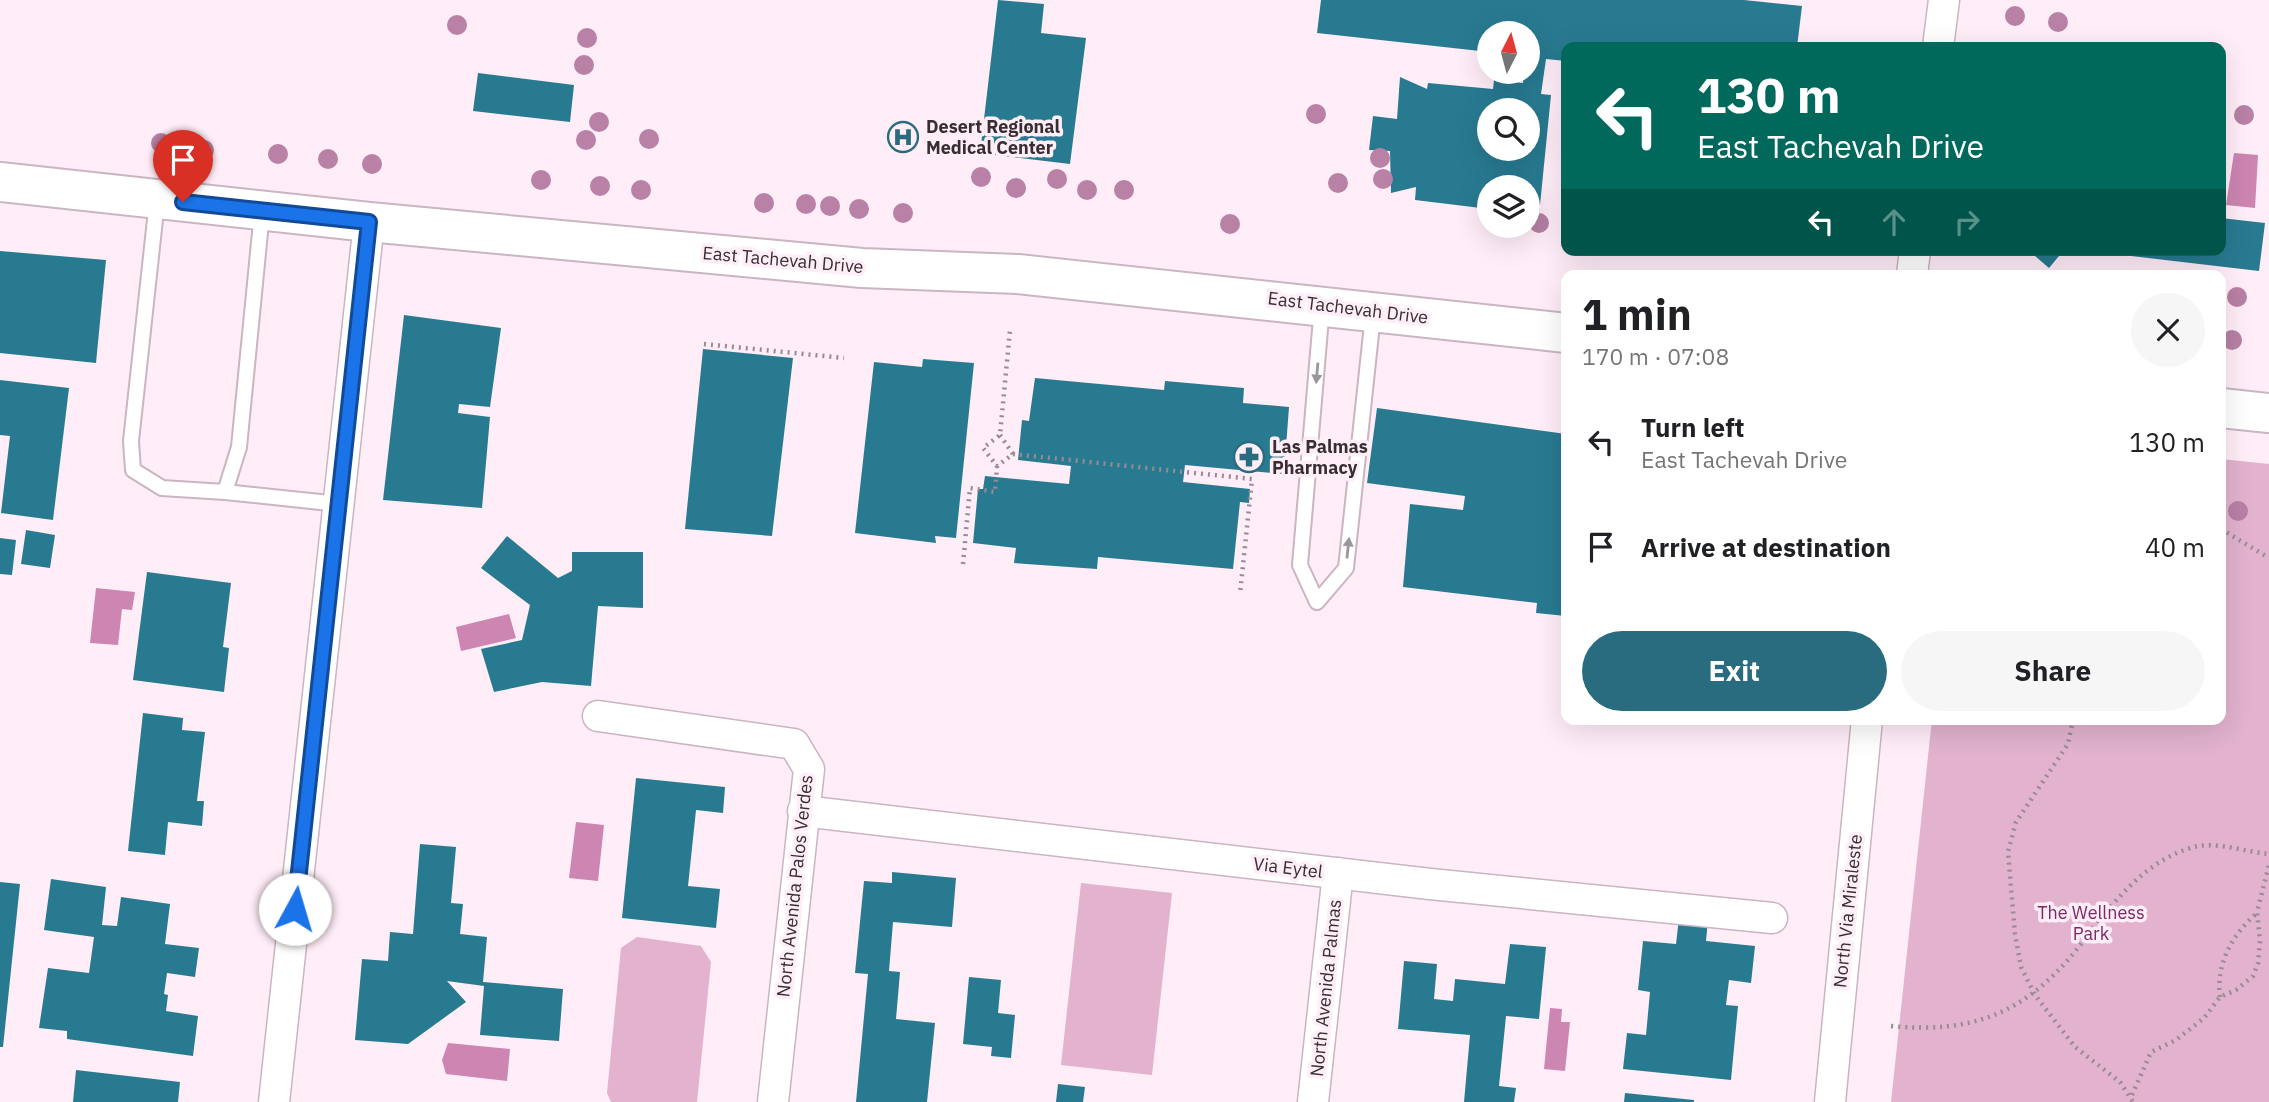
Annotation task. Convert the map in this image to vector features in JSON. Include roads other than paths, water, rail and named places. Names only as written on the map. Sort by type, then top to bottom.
[{"type":"street","points":[[1939,42],[1944,0]]},
{"type":"street","name":"East Tachevah Drive","points":[[0,182],[369,222],[862,268],[1018,274],[1561,332]]},
{"type":"street","points":[[274,1102],[369,222]]},
{"type":"street","points":[[2226,409],[2269,414]]},
{"type":"street","name":"North Avenida Palos Verdes","points":[[598,716],[794,744],[809,769],[773,1102]]},
{"type":"street","name":"North Via Miraleste","points":[[1830,1102],[1866,725]]},
{"type":"street","name":"Via Eytel","points":[[803,811],[1338,873],[1772,918]]},
{"type":"street","name":"North Avenida Palmas","points":[[1313,1102],[1338,873]]},
{"type":"lane","points":[[157,199],[131,440],[132,470],[162,488],[339,504]]},
{"type":"lane","points":[[225,492],[239,447],[262,210]]},
{"type":"lane","points":[[1322,305],[1300,565],[1317,602],[1346,568],[1373,311]]},
{"type":"place","name":"Desert Regional Medical Center","points":[[903,137]]},
{"type":"place","name":"Las Palmas Pharmacy","points":[[1249,457]]},
{"type":"park label","name":"The Wellness Park","points":[[2091,923]]}]
